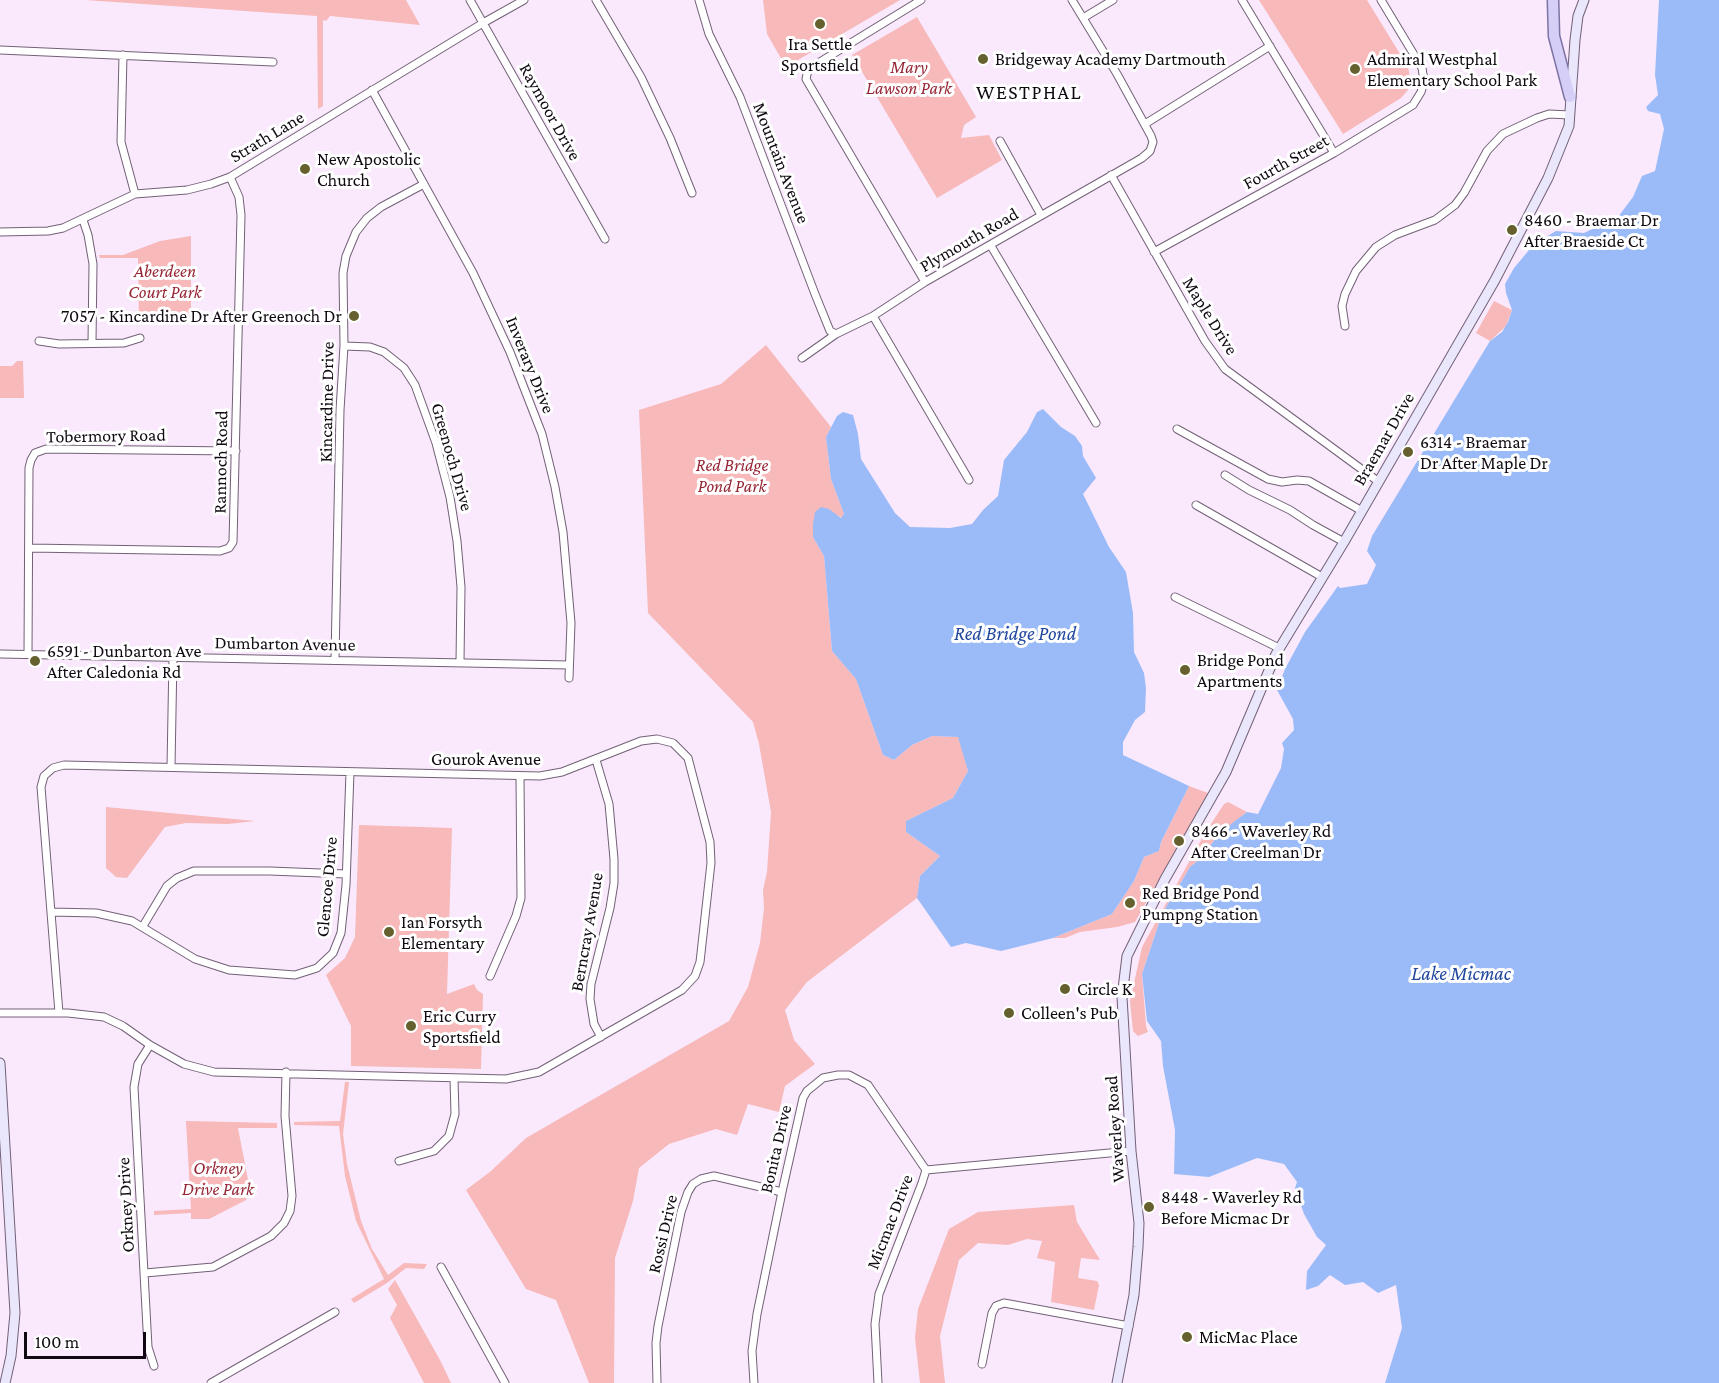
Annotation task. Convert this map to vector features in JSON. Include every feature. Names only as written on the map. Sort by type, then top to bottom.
[{"type":"main road","points":[[1553,0],[1554,36],[1570,98]]},
{"type":"main road","name":"Braemar Drive","points":[[1165,879],[1227,772],[1279,648],[1344,542],[1495,280],[1548,178],[1563,142],[1570,115],[1576,28],[1584,0]]},
{"type":"main road","name":"Waverley Road","points":[[1117,1383],[1129,1326],[1138,1254],[1139,1223],[1131,1151],[1122,997],[1124,966],[1138,932],[1165,879]]},
{"type":"main road","points":[[0,1063],[15,1313],[11,1356],[5,1383]]},
{"type":"street","name":"Raymoor Drive","points":[[470,0],[604,238]]},
{"type":"street","name":"Strath Lane","points":[[0,232],[53,230],[83,220],[135,194],[187,190],[230,177],[524,0]]},
{"type":"street","points":[[596,0],[641,77],[670,138],[692,193]]},
{"type":"street","name":"Mountain Avenue","points":[[699,0],[709,34],[740,97],[830,331],[836,334]]},
{"type":"street","points":[[921,0],[815,65],[806,75],[807,84],[925,282]]},
{"type":"street","points":[[1072,0],[1144,124],[1270,46]]},
{"type":"street","points":[[1083,18],[1113,0]]},
{"type":"street","points":[[1242,0],[1334,153]]},
{"type":"street","name":"Fourth Street","points":[[1154,252],[1334,153],[1411,107],[1423,87],[1424,74],[1381,0]]},
{"type":"street","points":[[0,50],[273,62]]},
{"type":"street","points":[[123,55],[122,142],[135,194]]},
{"type":"street","name":"Inverary Drive","points":[[372,90],[473,273],[510,352],[542,434],[563,532],[571,623],[569,678]]},
{"type":"street","points":[[1344,326],[1342,306],[1345,294],[1356,272],[1376,247],[1395,235],[1435,220],[1455,205],[1487,151],[1503,134],[1549,114],[1570,115]]},
{"type":"street","name":"Plymouth Road","points":[[802,358],[836,334],[873,316],[925,282],[1147,155],[1151,148],[1151,136],[1144,124]]},
{"type":"street","points":[[1000,141],[1041,215]]},
{"type":"street","name":"Maple Drive","points":[[1111,175],[1215,357],[1225,369],[1379,482]]},
{"type":"street","name":"Rannoch Road","points":[[29,548],[220,552],[231,545],[235,536],[242,216],[239,198],[230,177]]},
{"type":"street","name":"Kincardine Drive","points":[[335,659],[344,273],[350,243],[361,224],[376,210],[424,184]]},
{"type":"street","points":[[83,220],[93,264],[92,342]]},
{"type":"street","points":[[991,246],[1096,423]]},
{"type":"street","points":[[873,316],[969,480]]},
{"type":"street","points":[[39,341],[65,344],[124,342],[140,338]]},
{"type":"street","name":"Greenoch Drive","points":[[344,346],[370,347],[384,352],[404,368],[415,385],[436,443],[450,497],[461,586],[460,662]]},
{"type":"street","points":[[1178,429],[1268,479],[1282,482],[1309,481],[1362,511]]},
{"type":"street","name":"Tobermory Road","points":[[28,654],[29,468],[33,456],[46,448],[236,451]]},
{"type":"street","points":[[1225,475],[1344,542]]},
{"type":"street","points":[[1196,505],[1322,578]]},
{"type":"street","points":[[1174,597],[1279,648]]},
{"type":"street","name":"Dumbarton Avenue","points":[[0,654],[569,665]]},
{"type":"street","points":[[171,767],[173,657]]},
{"type":"street","name":"Gourok Avenue","points":[[0,1013],[59,1013],[105,1017],[184,1064],[214,1072],[286,1072],[454,1079],[526,1077],[539,1072],[682,990],[695,976],[700,962],[711,863],[710,842],[688,758],[678,747],[665,740],[649,739],[561,772],[520,776],[64,765],[52,768],[44,776],[41,787],[59,1013]]},
{"type":"street","name":"Berncray Avenue","points":[[596,760],[609,804],[614,872],[610,908],[590,999],[594,1024],[601,1037]]},
{"type":"street","name":"Glencoe Drive","points":[[51,912],[101,913],[132,921],[180,951],[212,966],[295,975],[317,968],[333,953],[341,933],[350,772]]},
{"type":"street","points":[[490,976],[516,916],[521,898],[520,776]]},
{"type":"street","points":[[143,926],[167,886],[177,878],[194,871],[346,874]]},
{"type":"street","name":"Orkney Drive","points":[[150,1045],[138,1064],[134,1081],[148,1347],[154,1366]]},
{"type":"street","points":[[145,1273],[216,1266],[272,1236],[284,1223],[290,1211],[292,1196],[285,1116],[286,1072]]},
{"type":"street","name":"Bonita Drive","points":[[754,1383],[752,1351],[757,1314],[803,1098],[816,1083],[830,1076],[849,1076],[868,1085],[926,1170]]},
{"type":"street","points":[[399,1161],[434,1150],[448,1136],[455,1114],[454,1079]]},
{"type":"street","name":"Micmac Drive","points":[[878,1383],[875,1324],[879,1294],[926,1170],[1131,1151]]},
{"type":"street","name":"Rossi Drive","points":[[657,1383],[658,1326],[681,1212],[693,1184],[701,1179],[714,1176],[782,1192]]},
{"type":"street","points":[[441,1267],[505,1383]]},
{"type":"street","points":[[982,1364],[989,1321],[996,1306],[1004,1304],[1129,1326]]},
{"type":"street","points":[[211,1383],[335,1312]]},
{"type":"green space","points":[[85,0],[406,0],[420,25],[330,16],[326,21],[323,20],[323,106],[318,109],[317,16]]},
{"type":"green space","points":[[763,0],[900,0],[786,67],[767,34]]},
{"type":"green space","name":"Admiral Westphal Elementary School Park","points":[[1259,0],[1367,0],[1408,67],[1411,82],[1408,90],[1401,98],[1343,134]]},
{"type":"green space","name":"Mary Lawson Park","points":[[917,17],[976,117],[964,125],[961,138],[989,135],[1002,160],[937,198],[852,55]]},
{"type":"green space","name":"Aberdeen Court Park","points":[[191,236],[191,319],[159,318],[152,324],[139,323],[138,258],[100,258],[99,255],[123,255],[160,241]]},
{"type":"green space","points":[[1494,301],[1512,310],[1506,326],[1490,341],[1476,333]]},
{"type":"green space","name":"Red Bridge Pond Park","points":[[766,345],[831,427],[826,437],[831,479],[844,514],[842,518],[837,515],[813,537],[824,556],[832,651],[856,679],[883,755],[894,760],[912,745],[932,736],[959,737],[968,771],[953,798],[906,821],[906,832],[940,856],[920,876],[917,898],[807,982],[785,1010],[794,1040],[815,1064],[785,1086],[779,1112],[748,1104],[737,1135],[716,1129],[669,1144],[639,1168],[633,1201],[615,1258],[614,1383],[589,1383],[556,1300],[526,1289],[466,1190],[491,1171],[526,1138],[729,1021],[748,987],[760,943],[771,812],[759,744],[753,722],[648,613],[639,410],[721,384]]},
{"type":"green space","points":[[17,361],[23,361],[24,398],[0,398],[0,366],[12,366]]},
{"type":"green space","points":[[1189,786],[1208,793],[1135,922],[1080,932],[1065,938],[1053,938],[1112,914],[1134,881],[1144,857],[1159,851],[1161,842]]},
{"type":"green space","points":[[1228,802],[1247,812],[1219,834],[1200,859],[1190,867],[1162,914],[1142,974],[1148,1032],[1138,1036],[1133,1031],[1130,1001],[1142,947],[1205,833],[1224,804]]},
{"type":"green space","points":[[106,807],[255,821],[228,824],[186,823],[165,827],[127,878],[116,877],[106,868]]},
{"type":"green space","points":[[359,825],[452,828],[447,994],[474,984],[483,994],[481,1069],[351,1066],[351,1026],[326,975],[345,958],[355,937]]},
{"type":"green space","points":[[345,1082],[349,1082],[343,1134],[347,1164],[361,1221],[372,1249],[388,1275],[404,1263],[427,1264],[424,1269],[406,1268],[387,1283],[354,1303],[351,1299],[384,1279],[356,1221],[345,1176],[339,1126],[294,1125],[294,1122],[340,1121]]},
{"type":"green space","name":"Orkney Drive Park","points":[[186,1121],[277,1123],[277,1128],[238,1128],[250,1190],[246,1200],[209,1219],[191,1219],[191,1213],[154,1215],[154,1211],[191,1209]]},
{"type":"green space","points":[[1074,1205],[1077,1222],[1100,1260],[1081,1258],[1078,1278],[1097,1281],[1099,1285],[1094,1310],[1051,1302],[1055,1262],[1037,1258],[1042,1241],[1027,1239],[1008,1245],[978,1243],[959,1260],[940,1336],[945,1383],[920,1383],[915,1338],[918,1309],[949,1229],[978,1212]]},
{"type":"green space","points":[[395,1280],[451,1383],[424,1383],[390,1318],[397,1305],[388,1289]]},
{"type":"water","name":"Lake Micmac","points":[[1659,0],[1719,0],[1719,1383],[1385,1383],[1402,1328],[1396,1285],[1378,1293],[1363,1282],[1345,1285],[1330,1275],[1318,1286],[1306,1290],[1307,1271],[1326,1245],[1317,1237],[1304,1214],[1295,1188],[1297,1182],[1284,1164],[1257,1158],[1209,1177],[1174,1174],[1175,1130],[1163,1066],[1161,1041],[1147,1021],[1142,974],[1162,914],[1190,867],[1231,824],[1247,812],[1258,814],[1281,768],[1284,749],[1282,743],[1294,730],[1293,719],[1277,690],[1285,669],[1305,632],[1338,586],[1340,588],[1367,584],[1376,565],[1367,551],[1372,536],[1490,341],[1502,332],[1508,322],[1512,310],[1505,284],[1514,268],[1534,244],[1556,231],[1584,233],[1618,217],[1633,197],[1642,176],[1655,171],[1664,129],[1660,114],[1648,111],[1646,107],[1658,95],[1655,75]]},
{"type":"water","name":"Red Bridge Pond","points":[[1043,409],[1061,427],[1075,436],[1082,446],[1083,456],[1096,478],[1083,494],[1109,547],[1126,572],[1133,613],[1134,652],[1144,673],[1146,688],[1145,712],[1135,720],[1123,742],[1123,755],[1189,786],[1161,842],[1159,851],[1144,857],[1134,881],[1112,914],[1053,938],[1001,951],[966,943],[951,947],[917,898],[920,876],[940,856],[906,832],[906,821],[953,798],[968,771],[958,737],[932,736],[912,745],[894,760],[883,755],[856,679],[832,651],[824,556],[813,537],[813,524],[815,512],[821,507],[829,509],[841,518],[844,514],[831,479],[826,437],[837,416],[843,412],[853,415],[861,459],[895,513],[910,527],[950,528],[972,524],[998,496],[1004,460],[1027,432],[1037,412]]},
{"type":"place","name":"Ira Settle Sportsfield","points":[[820,24]]},
{"type":"place","name":"Bridgeway Academy Dartmouth","points":[[983,59]]},
{"type":"place","name":"Admiral Westphal Elementary School Park","points":[[1355,69]]},
{"type":"place","name":"New Apostolic Church","points":[[305,169]]},
{"type":"place","name":"8460 - Braemar Dr After Braeside Ct","points":[[1512,230]]},
{"type":"place","name":"7057 - Kincardine Dr After Greenoch Dr","points":[[354,316]]},
{"type":"place","name":"6314 - Braemar Dr After Maple Dr","points":[[1408,452]]},
{"type":"place","name":"6591 - Dunbarton Ave After Caledonia Rd","points":[[35,661]]},
{"type":"place","name":"Bridge Pond Apartments","points":[[1185,670]]},
{"type":"place","name":"8466 - Waverley Rd After Creelman Dr","points":[[1179,841]]},
{"type":"place","name":"Red Bridge Pond Pumpng Station","points":[[1130,903]]},
{"type":"place","name":"Ian Forsyth Elementary","points":[[389,932]]},
{"type":"place","name":"Circle K","points":[[1065,989]]},
{"type":"place","name":"Colleen's Pub","points":[[1009,1013]]},
{"type":"place","name":"Eric Curry Sportsfield","points":[[411,1026]]},
{"type":"place","name":"8448 - Waverley Rd Before Micmac Dr","points":[[1149,1207]]},
{"type":"place","name":"MicMac Place","points":[[1187,1337]]},
{"type":"district","name":"WESTPHAL","points":[[1029,93]]}]
